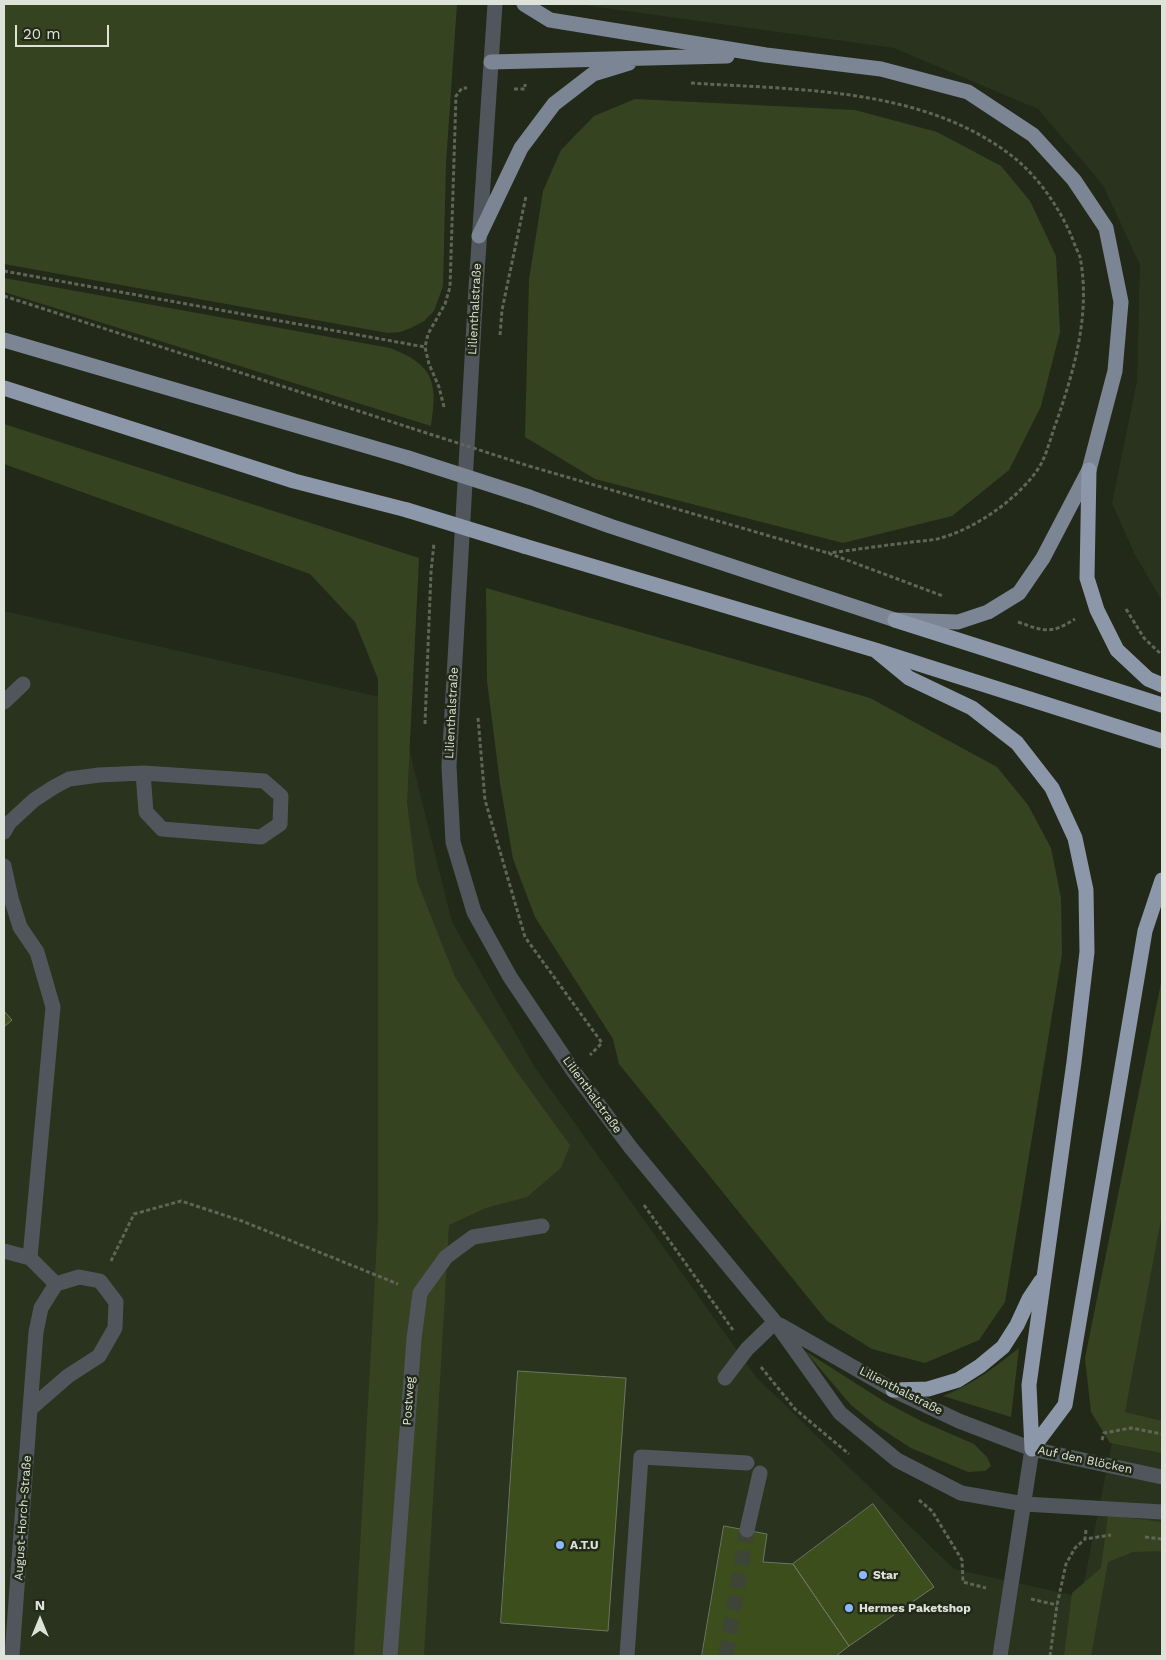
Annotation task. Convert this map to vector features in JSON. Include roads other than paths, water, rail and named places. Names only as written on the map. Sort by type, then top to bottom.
[{"type":"highway","points":[[4,388],[294,481],[407,510],[875,650],[1162,740]]},
{"type":"highway","points":[[1089,470],[1087,578],[1097,610],[1117,650],[1148,679],[1162,685]]},
{"type":"highway","points":[[895,620],[1162,705]]},
{"type":"highway","points":[[875,650],[909,678],[972,708],[1017,743],[1052,788],[1075,838],[1086,890],[1087,952],[1074,1062],[1029,1386],[1032,1449]]},
{"type":"highway","points":[[1032,1449],[1065,1405],[1145,931],[1162,880]]},
{"type":"highway","points":[[893,1390],[928,1389],[958,1380],[980,1366],[1003,1347],[1017,1325],[1029,1298],[1043,1278]]},
{"type":"main road","points":[[4,340],[408,458],[895,620],[958,622],[988,612],[1018,594],[1043,558],[1089,470],[1115,371],[1121,302],[1106,228],[1074,180],[1033,135],[968,92],[881,69],[766,54],[550,20],[524,4]]},
{"type":"main road","points":[[491,62],[766,54]]},
{"type":"main road","points":[[479,236],[520,148],[554,104],[593,74],[643,58]]},
{"type":"street","name":"Lilienthalstraße","points":[[495,4],[479,236],[449,766],[453,842],[474,912],[510,977],[574,1072],[631,1148],[775,1322],[840,1413],[897,1460],[961,1493],[1024,1504]]},
{"type":"street","points":[[4,702],[23,684]]},
{"type":"street","points":[[4,832],[9,823],[34,800],[69,779],[99,775],[142,773],[264,781],[281,796],[280,824],[261,837],[162,829],[146,812],[142,773]]},
{"type":"street","points":[[4,866],[20,927],[37,952],[53,1007],[30,1258]]},
{"type":"street","name":"Postweg","points":[[390,1656],[414,1339],[420,1293],[446,1257],[473,1237],[542,1226]]},
{"type":"street","points":[[4,1251],[30,1258],[56,1284],[79,1276],[100,1281],[116,1302],[115,1328],[100,1356],[68,1376],[30,1409]]},
{"type":"street","name":"August-Horch-Straße","points":[[12,1656],[36,1332],[41,1308],[56,1284]]},
{"type":"street","name":"Lilienthalstraße","points":[[775,1322],[893,1390],[1032,1449]]},
{"type":"street","points":[[725,1378],[747,1349],[775,1322]]},
{"type":"street","name":"Auf den Blöcken","points":[[1000,1656],[1032,1449],[1162,1477]]},
{"type":"street","points":[[627,1656],[640,1457],[747,1463]]},
{"type":"street","points":[[747,1530],[760,1473]]},
{"type":"street","points":[[1024,1504],[1162,1512]]},
{"type":"tunnel","points":[[726,1656],[747,1530]]},
{"type":"place","name":"A.T.U","points":[[560,1545]]},
{"type":"place","name":"Star","points":[[863,1575]]},
{"type":"place","name":"Hermes Paketshop","points":[[849,1608]]}]
